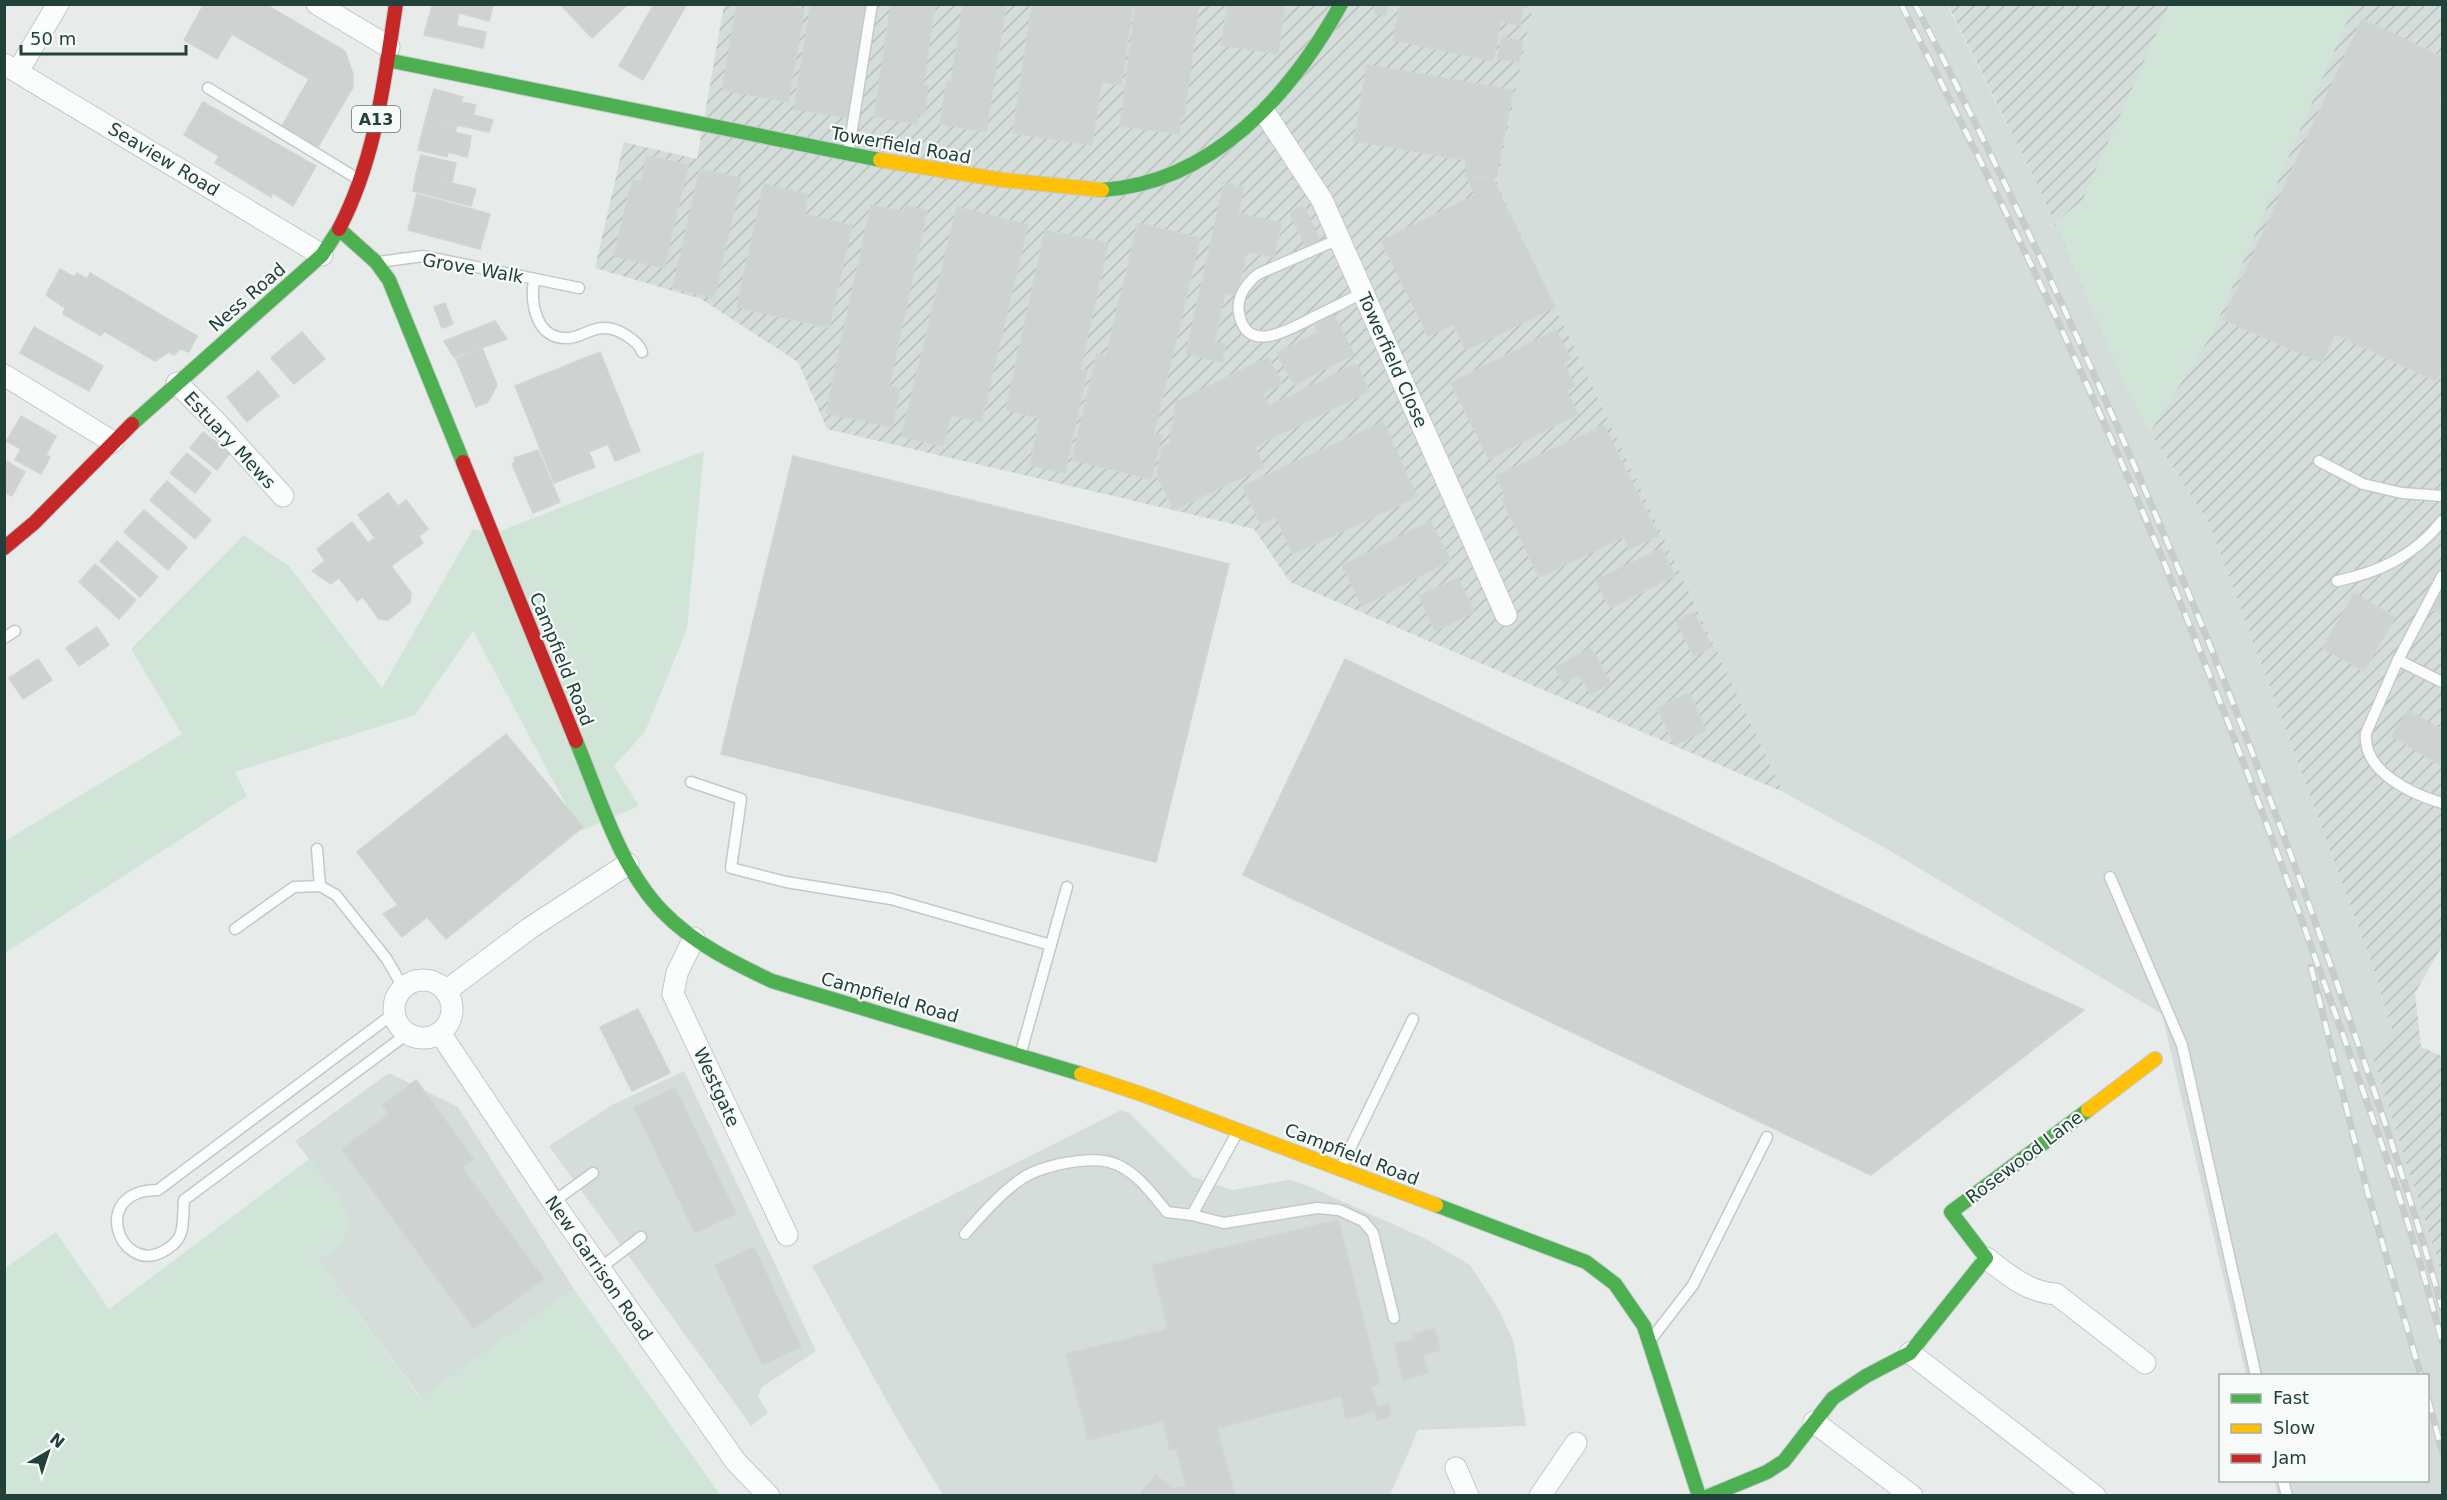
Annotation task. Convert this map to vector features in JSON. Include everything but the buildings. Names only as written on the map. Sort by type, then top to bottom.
[{"type":"street","points":[[11,68],[58,4]]},
{"type":"street","points":[[317,4],[388,53]]},
{"type":"street","name":"Ness Road","points":[[4,548],[25,532],[113,442],[177,383],[322,255],[355,203],[376,120],[396,4]]},
{"type":"street","name":"Towerfield Road","points":[[388,53],[720,130],[964,176],[1077,189],[1118,189],[1160,177],[1200,159],[1265,113],[1302,72],[1341,4]]},
{"type":"street","name":"Seaview Road","points":[[11,68],[322,255]]},
{"type":"street","name":"Towerfield Close","points":[[1265,113],[1322,200],[1506,615]]},
{"type":"street","name":"Campfield Road","points":[[339,229],[376,262],[389,280],[570,728],[628,864],[663,912],[694,938],[735,964],[772,981],[1021,1054],[1238,1130],[1586,1262],[1599,1270],[1626,1297],[1650,1341],[1700,1496]]},
{"type":"street","points":[[4,375],[113,442]]},
{"type":"street","name":"Estuary Mews","points":[[177,383],[283,496]]},
{"type":"street","points":[[446,991],[530,928],[628,864]]},
{"type":"street","name":"Westgate","points":[[694,938],[677,973],[673,994],[787,1235]]},
{"type":"street","points":[[427,980],[446,991],[452,1008],[451,1018],[440,1033],[420,1039],[406,1034],[397,1025],[393,1014],[395,999],[403,987],[414,981],[427,980]]},
{"type":"street","name":"New Garrison Road","points":[[440,1033],[599,1269],[736,1462],[769,1496]]},
{"type":"street","name":"Rosewood Lane","points":[[1986,1258],[1951,1212],[2155,1059]]},
{"type":"street","points":[[1709,1496],[1767,1472],[1784,1461],[1833,1398],[1848,1387],[1910,1353],[1986,1258],[2022,1285],[2038,1293],[2056,1294],[2145,1363]]},
{"type":"street","points":[[1910,1353],[2084,1492]]},
{"type":"street","points":[[1814,1422],[1912,1496]]},
{"type":"street","points":[[1540,1496],[1576,1443]]},
{"type":"street","points":[[1456,1468],[1468,1496]]},
{"type":"lane","points":[[848,154],[872,4]]},
{"type":"lane","points":[[208,88],[361,180]]},
{"type":"lane","points":[[1339,239],[1258,274],[1249,282],[1238,310],[1242,326],[1249,334],[1261,337],[1278,335],[1364,292]]},
{"type":"lane","name":"Grove Walk","points":[[376,262],[423,256],[579,288]]},
{"type":"lane","name":"Grove Walk","points":[[534,279],[531,300],[534,310],[544,328],[553,336],[567,338],[606,328],[622,332],[641,348],[642,352]]},
{"type":"lane","points":[[2319,461],[2363,484],[2402,494],[2442,496]]},
{"type":"lane","points":[[2337,581],[2361,576],[2396,563],[2422,542],[2442,521]]},
{"type":"lane","points":[[2442,576],[2398,660],[2366,733],[2365,744],[2369,758],[2399,784],[2442,803]]},
{"type":"lane","points":[[4,638],[15,631]]},
{"type":"lane","points":[[2398,660],[2442,682]]},
{"type":"lane","points":[[691,782],[741,799],[730,868],[786,882],[891,899],[1051,945]]},
{"type":"lane","points":[[317,849],[320,886]]},
{"type":"lane","points":[[2110,877],[2182,1045],[2256,1374]]},
{"type":"lane","points":[[235,929],[294,887],[320,886],[336,895],[386,958],[403,987]]},
{"type":"lane","points":[[1021,1054],[1067,887]]},
{"type":"lane","points":[[393,1014],[158,1190],[141,1190],[126,1198],[117,1213],[117,1225],[125,1245],[139,1254],[156,1255],[171,1247],[181,1233],[184,1200],[406,1034]]},
{"type":"lane","points":[[1340,1169],[1413,1019]]},
{"type":"lane","points":[[1192,1215],[1238,1130]]},
{"type":"lane","points":[[1650,1341],[1693,1285],[1767,1137]]},
{"type":"lane","points":[[965,1234],[1019,1180],[1056,1165],[1090,1159],[1116,1164],[1139,1179],[1167,1212],[1224,1223],[1317,1208],[1339,1210],[1363,1221],[1373,1233],[1394,1318]]},
{"type":"lane","points":[[553,1202],[593,1173]]},
{"type":"lane","points":[[599,1269],[640,1237]]},
{"type":"shaded area","points":[[724,5],[1533,5],[1497,183],[1783,792],[1290,582],[1254,529],[827,429],[798,362],[701,299],[595,268],[624,142],[697,159]]},
{"type":"shaded area","points":[[1533,5],[1947,5],[2039,188],[2123,380],[2150,432],[2209,523],[2370,958],[2392,1029],[2372,1055],[2442,1274],[2442,1495],[2278,1495],[2274,1482],[2429,1482],[2429,1374],[2246,1374],[2162,1014],[1887,849],[1783,792],[1497,183]]},
{"type":"shaded area","points":[[1948,5],[2442,5],[2442,946],[2415,993],[2421,1047],[2442,1056],[2442,1274],[2372,1055],[2392,1029],[2370,958],[2209,523],[2150,432],[2123,380],[2039,188]]},
{"type":"shaded area","points":[[684,1071],[816,1351],[762,1387],[758,1396],[768,1413],[751,1426],[549,1146],[612,1105]]},
{"type":"shaded area","points":[[389,1073],[458,1107],[574,1289],[421,1398],[318,1260],[341,1243],[340,1199],[295,1141]]},
{"type":"shaded area","points":[[1121,1110],[1129,1113],[1193,1177],[1232,1190],[1289,1180],[1306,1185],[1426,1239],[1470,1265],[1498,1308],[1514,1343],[1526,1426],[1418,1430],[1390,1495],[943,1495],[898,1421],[812,1266]]},
{"type":"green space","points":[[2169,5],[2354,5],[2212,334],[2150,432],[2123,380],[2055,222],[2082,201]]},
{"type":"green space","points":[[704,451],[687,629],[645,732],[614,766],[639,806],[580,831],[473,631],[415,715],[235,772],[247,796],[5,953],[5,841],[182,734],[131,649],[244,535],[289,566],[382,688],[473,529],[493,534]]},
{"type":"green space","points":[[309,1159],[340,1199],[350,1222],[341,1243],[318,1260],[420,1398],[574,1289],[719,1493],[716,1496],[5,1495],[5,1268],[56,1232],[109,1309]]},
{"type":"railway","points":[[1901,4],[2056,318],[2174,585],[2262,811],[2368,1104],[2415,1246],[2442,1342]]},
{"type":"railway","points":[[1915,4],[1974,120],[2085,355],[2189,594],[2284,836],[2328,958],[2402,1176],[2442,1308]]},
{"type":"railway","points":[[2311,967],[2367,1190],[2420,1374]]},
{"type":"railway","points":[[2429,1403],[2442,1451]]},
{"type":"traffic: fast","points":[[1102,190],[1142,184],[1179,171],[1213,152],[1244,128],[1273,101],[1298,70],[1321,38],[1341,4]]},
{"type":"traffic: fast","points":[[387,60],[880,160]]},
{"type":"traffic: fast","points":[[132,424],[322,255],[339,229],[376,262],[389,280],[463,462]]},
{"type":"traffic: fast","points":[[576,741],[612,831],[634,874],[663,912],[701,943],[772,981],[1081,1074]]},
{"type":"traffic: fast","points":[[1709,1496],[1767,1472],[1784,1461],[1833,1398],[1866,1376],[1910,1353],[1986,1258],[1951,1212],[2088,1110]]},
{"type":"traffic: fast","points":[[1436,1205],[1586,1262],[1615,1284],[1644,1326],[1699,1496]]},
{"type":"traffic: slow","points":[[880,160],[1003,180],[1102,190]]},
{"type":"traffic: slow","points":[[2088,1110],[2155,1059]]},
{"type":"traffic: slow","points":[[1081,1074],[1144,1095],[1436,1205]]},
{"type":"traffic: jam","points":[[339,229],[352,202],[370,147],[377,119],[396,4]]},
{"type":"traffic: jam","points":[[4,548],[34,523],[132,424]]},
{"type":"traffic: jam","points":[[463,462],[576,741]]}]
